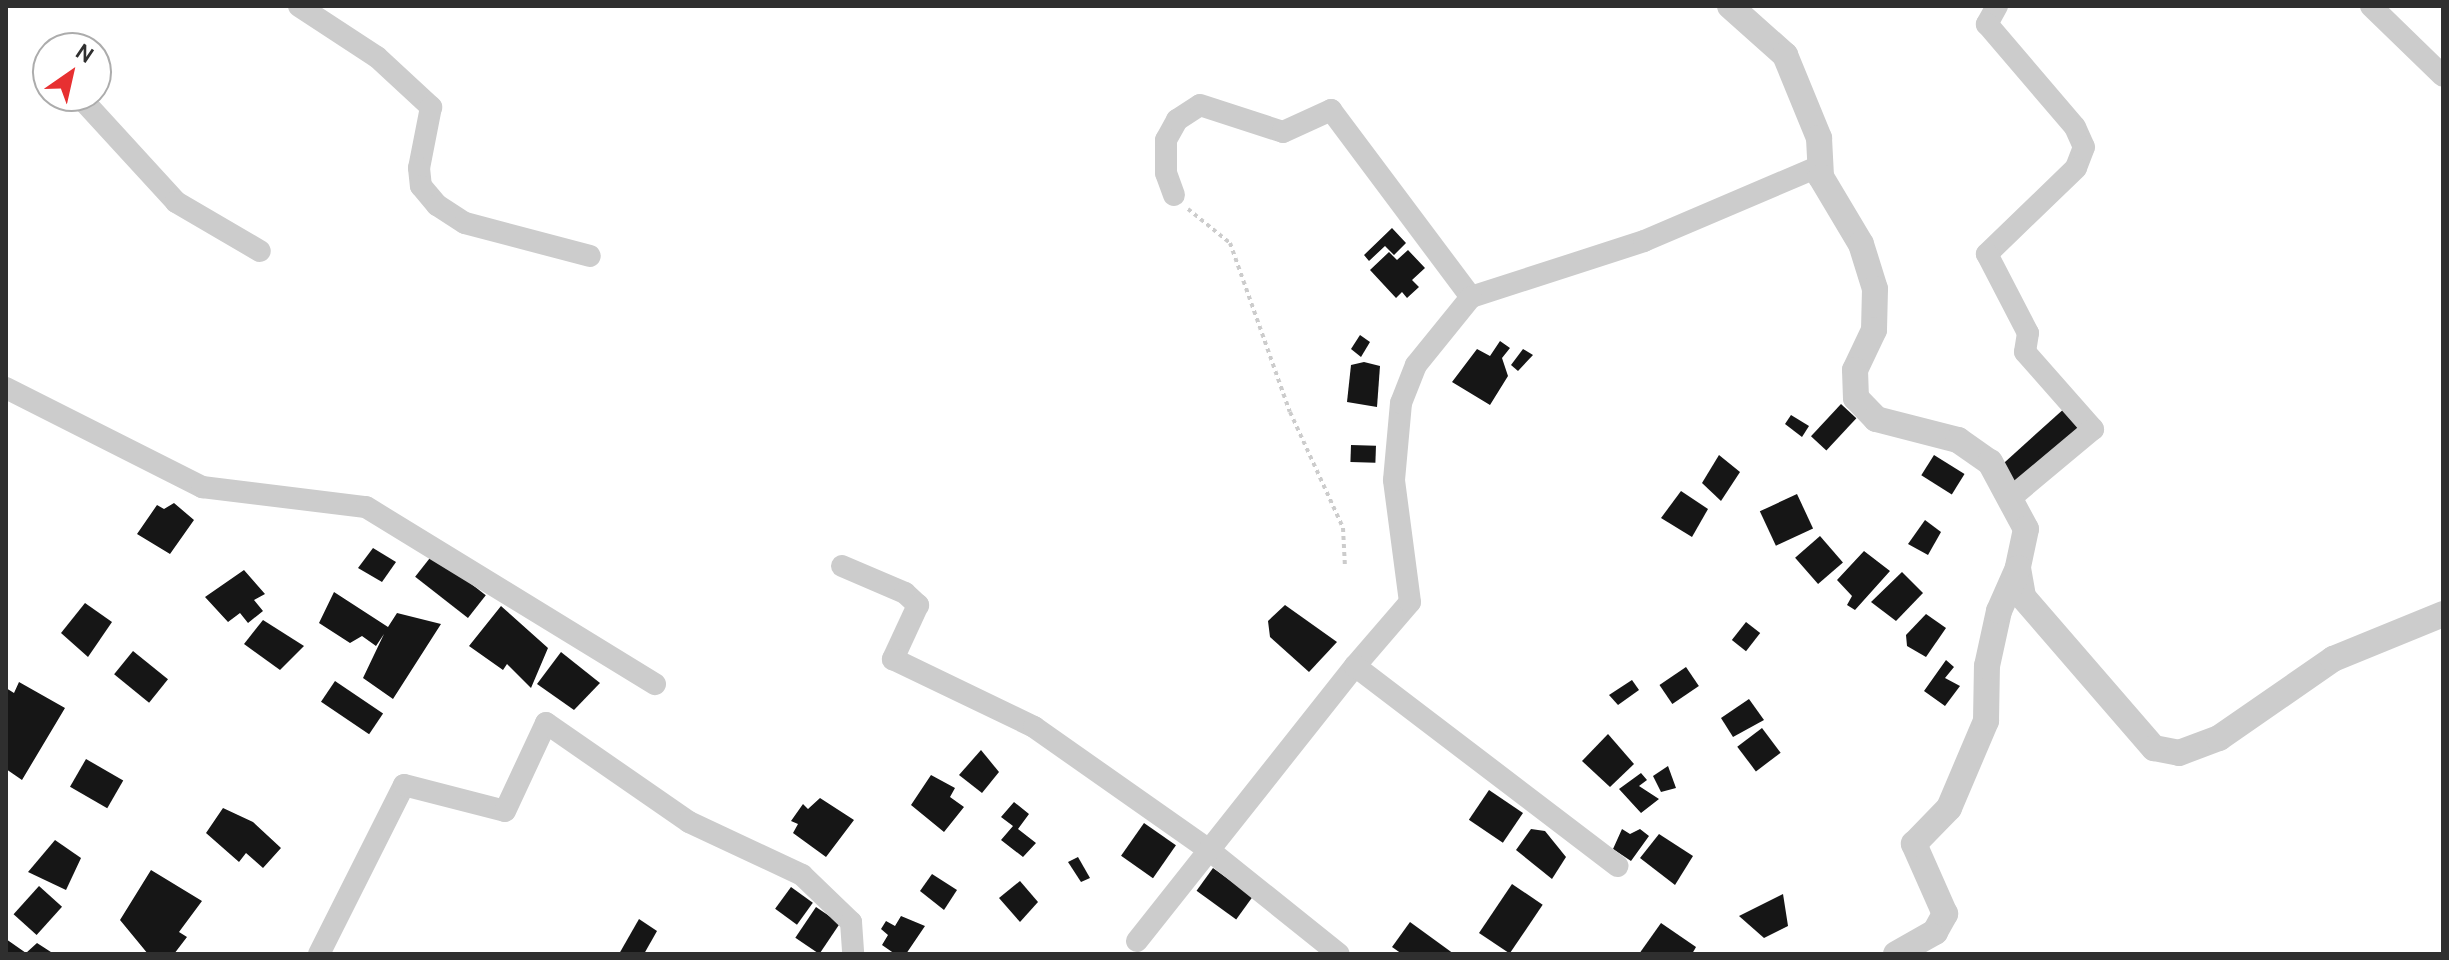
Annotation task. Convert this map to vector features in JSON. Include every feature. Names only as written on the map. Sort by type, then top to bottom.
[{"type":"street","points":[[299,6],[377,57],[431,107],[419,168],[421,186],[437,205],[465,223],[590,256]]},
{"type":"street","points":[[1730,6],[1785,55],[1807,98],[1820,166],[1832,203],[1861,244],[1875,289],[1874,330],[1855,370],[1856,398],[1876,419],[1958,440],[1990,462],[2013,496],[2026,529],[2018,568],[1999,611],[1987,666],[1986,721],[1949,808],[1914,844],[1945,914],[1935,932],[1896,954]]},
{"type":"street","points":[[1997,6],[1987,24],[2075,127],[2084,147],[2076,168],[1987,254],[2028,333],[2025,352],[2093,429],[2013,496]]},
{"type":"street","points":[[2371,6],[2443,76]]},
{"type":"street","points":[[1174,195],[1166,173],[1166,140],[1177,120],[1200,105],[1283,132],[1331,110],[1471,297]]},
{"type":"street","points":[[94,112],[176,202],[260,251]]},
{"type":"street","points":[[1137,941],[1355,666],[1410,602],[1394,480],[1401,403],[1416,365],[1471,297],[1644,241],[1820,166]]},
{"type":"street","points":[[6,388],[202,487],[366,507],[655,684]]},
{"type":"street","points":[[842,566],[905,593],[918,605],[893,659],[1034,727],[1209,850],[1339,954]]},
{"type":"street","points":[[2018,568],[2023,597],[2042,625],[2154,748],[2179,753],[2219,738],[2333,659],[2443,614]]},
{"type":"street","points":[[1355,666],[1618,866]]},
{"type":"street","points":[[319,954],[404,785],[505,811],[546,723],[678,815],[802,875],[851,922],[853,954]]},
{"type":"path","points":[[1174,195],[1230,243],[1285,399],[1343,528],[1345,568]]},
{"type":"building","points":[[1392,228],[1406,243],[1394,255],[1385,246],[1369,261],[1364,255]]},
{"type":"building","points":[[1408,250],[1425,268],[1412,280],[1419,287],[1407,298],[1402,292],[1396,298],[1370,270],[1389,252],[1397,260]]},
{"type":"building","points":[[1360,335],[1370,342],[1361,357],[1351,349]]},
{"type":"building","points":[[1500,341],[1510,348],[1502,358],[1508,376],[1490,405],[1452,382],[1477,349],[1490,356]]},
{"type":"building","points":[[1523,349],[1533,355],[1518,371],[1511,365]]},
{"type":"building","points":[[1364,362],[1380,366],[1377,407],[1347,402],[1351,365]]},
{"type":"building","points":[[1841,404],[1856,418],[1826,451],[1811,436]]},
{"type":"building","points":[[2066,407],[2085,428],[2019,487],[2001,466]]},
{"type":"building","points":[[1791,415],[1809,426],[1802,437],[1785,424]]},
{"type":"building","points":[[1351,445],[1376,446],[1375,463],[1350,462]]},
{"type":"building","points":[[1719,455],[1740,472],[1721,501],[1702,483]]},
{"type":"building","points":[[1934,455],[1965,474],[1952,494],[1921,475]]},
{"type":"building","points":[[1681,491],[1708,509],[1692,537],[1661,518]]},
{"type":"building","points":[[1797,494],[1813,528],[1776,546],[1760,511]]},
{"type":"building","points":[[174,503],[194,520],[170,554],[137,534],[157,505],[164,509]]},
{"type":"building","points":[[1925,520],[1941,532],[1928,555],[1908,544]]},
{"type":"building","points":[[1820,536],[1843,562],[1818,584],[1795,558]]},
{"type":"building","points":[[373,548],[396,562],[382,582],[358,568]]},
{"type":"building","points":[[1864,551],[1890,571],[1855,610],[1847,605],[1852,596],[1837,580]]},
{"type":"building","points":[[433,554],[486,595],[468,618],[415,577]]},
{"type":"building","points":[[244,570],[265,594],[254,600],[263,611],[248,623],[240,613],[228,622],[205,597]]},
{"type":"building","points":[[1902,572],[1923,593],[1896,621],[1871,602]]},
{"type":"building","points":[[334,592],[388,627],[397,613],[441,624],[393,699],[363,678],[384,634],[376,646],[362,636],[350,643],[319,623]]},
{"type":"building","points":[[85,603],[112,622],[88,657],[61,633]]},
{"type":"building","points":[[1285,605],[1337,642],[1309,672],[1270,637],[1268,621]]},
{"type":"building","points":[[501,606],[548,648],[531,688],[507,664],[503,670],[469,646]]},
{"type":"building","points":[[1926,614],[1946,628],[1926,657],[1907,646],[1906,635]]},
{"type":"building","points":[[263,620],[304,646],[280,670],[244,644]]},
{"type":"building","points":[[1746,622],[1760,633],[1746,651],[1732,640]]},
{"type":"building","points":[[133,651],[168,679],[149,703],[114,674]]},
{"type":"building","points":[[561,652],[600,683],[574,710],[537,684]]},
{"type":"building","points":[[1946,660],[1954,667],[1945,678],[1960,686],[1945,706],[1924,691]]},
{"type":"building","points":[[1686,667],[1699,686],[1672,704],[1659,685]]},
{"type":"building","points":[[1632,680],[1639,690],[1618,705],[1609,695]]},
{"type":"building","points":[[335,681],[383,713],[369,734],[321,702]]},
{"type":"building","points":[[19,682],[65,708],[22,780],[6,769],[6,688],[14,693]]},
{"type":"building","points":[[1749,699],[1764,720],[1733,737],[1721,718]]},
{"type":"building","points":[[1762,728],[1781,753],[1756,771],[1737,747]]},
{"type":"building","points":[[1608,734],[1634,764],[1610,787],[1582,761]]},
{"type":"building","points":[[981,750],[999,772],[982,793],[959,775]]},
{"type":"building","points":[[86,759],[123,780],[107,808],[70,787]]},
{"type":"building","points":[[1668,766],[1676,788],[1661,792],[1653,776]]},
{"type":"building","points":[[1641,773],[1647,780],[1639,786],[1659,799],[1641,813],[1619,789]]},
{"type":"building","points":[[931,775],[955,788],[950,797],[964,807],[944,832],[911,805]]},
{"type":"building","points":[[1489,790],[1523,813],[1503,843],[1469,820]]},
{"type":"building","points":[[820,798],[854,820],[826,857],[793,833],[798,824],[791,821],[803,804],[808,809]]},
{"type":"building","points":[[1014,802],[1029,814],[1018,829],[1036,843],[1023,857],[1001,840],[1013,826],[1001,817]]},
{"type":"building","points":[[223,808],[253,822],[281,848],[263,868],[246,853],[239,862],[206,833]]},
{"type":"building","points":[[1144,823],[1176,845],[1153,878],[1121,856]]},
{"type":"building","points":[[1531,829],[1545,831],[1566,857],[1552,879],[1516,850]]},
{"type":"building","points":[[1622,829],[1630,834],[1640,829],[1649,836],[1631,861],[1613,849]]},
{"type":"building","points":[[1659,834],[1693,856],[1675,885],[1640,858]]},
{"type":"building","points":[[55,840],[81,858],[66,890],[28,872]]},
{"type":"building","points":[[1078,857],[1090,878],[1081,882],[1068,862]]},
{"type":"building","points":[[1213,868],[1253,897],[1236,919],[1197,891]]},
{"type":"building","points":[[151,870],[202,901],[179,932],[187,937],[174,954],[148,954],[120,920]]},
{"type":"building","points":[[932,874],[957,890],[944,910],[920,891]]},
{"type":"building","points":[[1020,881],[1038,902],[1020,922],[999,898]]},
{"type":"building","points":[[1512,884],[1543,905],[1510,954],[1479,933]]},
{"type":"building","points":[[39,886],[62,907],[37,935],[14,914]]},
{"type":"building","points":[[791,887],[813,903],[797,925],[775,909]]},
{"type":"building","points":[[1783,894],[1788,926],[1764,938],[1739,916]]},
{"type":"building","points":[[816,907],[840,923],[819,954],[795,938]]},
{"type":"building","points":[[901,916],[925,926],[906,954],[895,954],[882,945],[888,935],[881,929],[886,921],[895,926]]},
{"type":"building","points":[[639,919],[657,931],[644,954],[619,954]]},
{"type":"building","points":[[1410,922],[1454,954],[1402,954],[1392,947]]},
{"type":"building","points":[[1661,923],[1696,947],[1692,954],[1639,954]]},
{"type":"building","points":[[6,939],[26,953],[37,943],[54,954],[6,954]]}]
